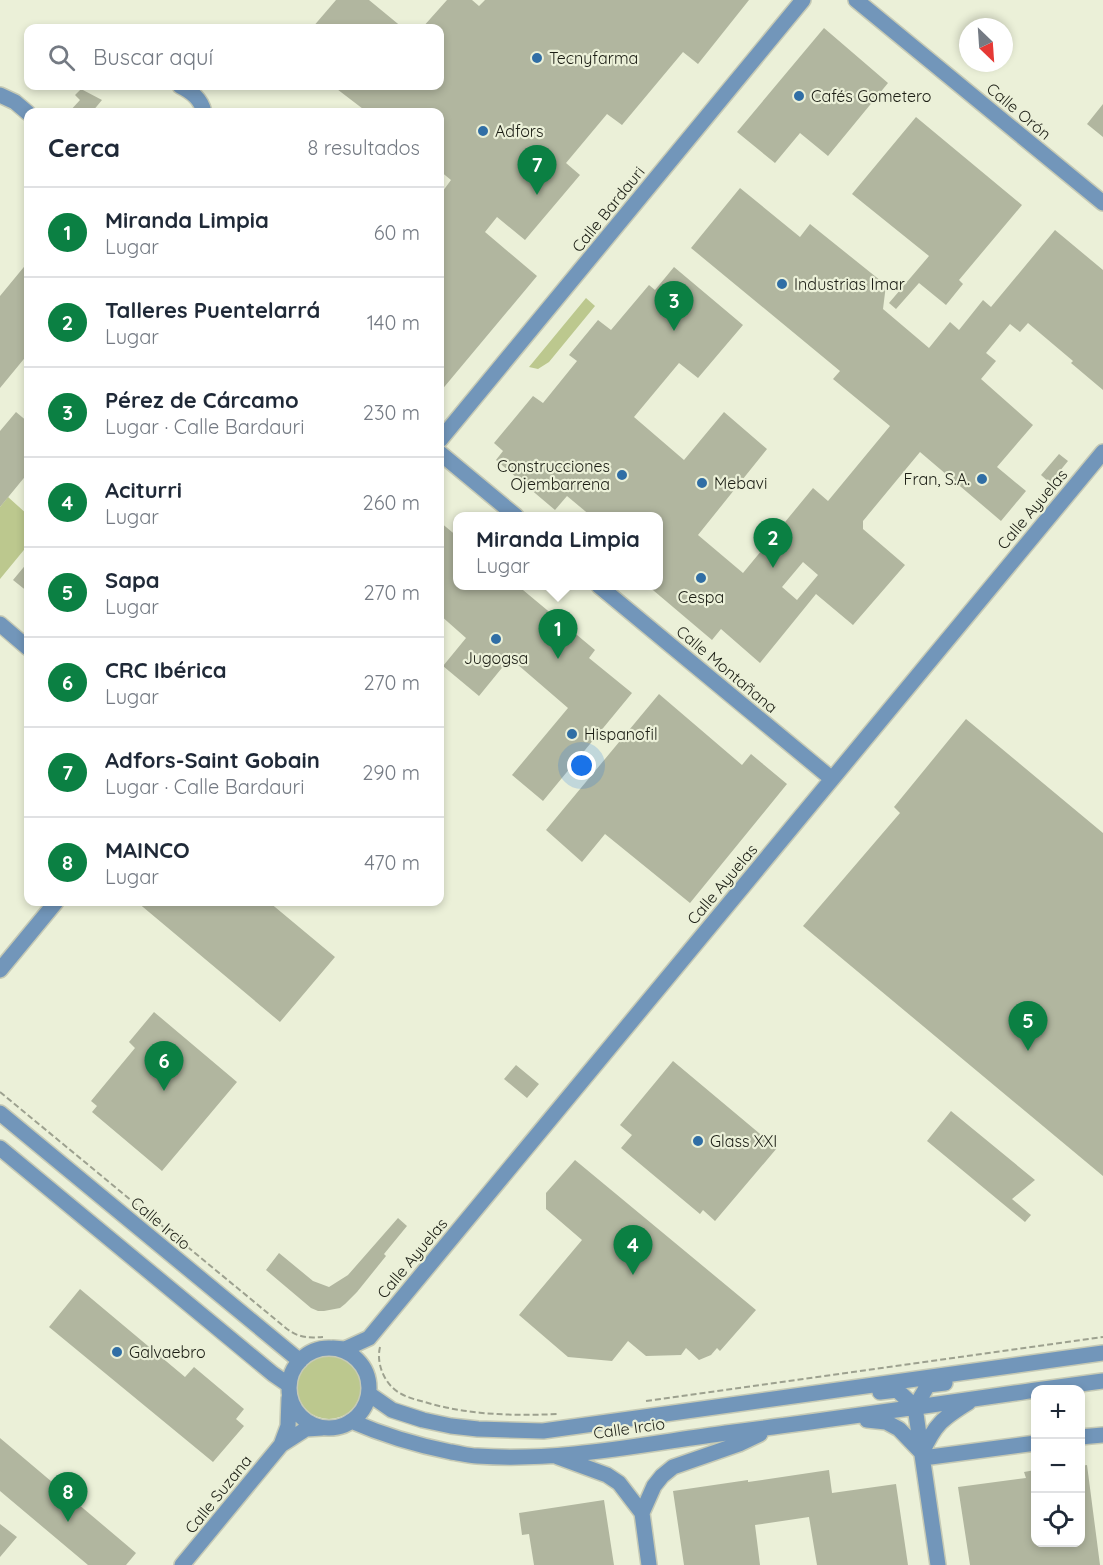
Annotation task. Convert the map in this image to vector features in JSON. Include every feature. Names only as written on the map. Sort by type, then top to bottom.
[{"type":"street","name":"Calle Bardauri","points":[[444,435],[803,0]]},
{"type":"street","name":"Calle Orón","points":[[856,0],[1103,203]]},
{"type":"street","points":[[189,90],[200,100],[203,108]]},
{"type":"street","points":[[0,95],[15,102],[24,110]]},
{"type":"street","name":"Calle Ayuelas","points":[[330,1343],[345,1349],[375,1341],[832,779],[1103,452]]},
{"type":"street","points":[[444,456],[511,512]]},
{"type":"street","name":"Calle Montañana","points":[[605,590],[832,779]]},
{"type":"street","points":[[0,624],[24,645]]},
{"type":"street","points":[[0,970],[53,906]]},
{"type":"street","name":"Calle Ircio","points":[[0,1113],[300,1361]]},
{"type":"street","points":[[0,1148],[273,1374],[289,1390]]},
{"type":"street","points":[[367,1377],[358,1360],[330,1343],[309,1353],[292,1372],[289,1390],[294,1408],[312,1425],[325,1428],[339,1427],[351,1421],[359,1414],[369,1394],[366,1357],[375,1341]]},
{"type":"street","name":"Calle Ircio","points":[[369,1394],[392,1410],[451,1426],[543,1431],[1103,1353]]},
{"type":"street","points":[[938,1565],[915,1407],[928,1385],[980,1378],[991,1368]]},
{"type":"street","name":"Calle Ircio","points":[[1073,1385],[1103,1381]]},
{"type":"street","name":"Calle Suzana","points":[[281,1445],[288,1426],[289,1390]]},
{"type":"street","name":"Calle Ircio","points":[[826,1392],[838,1398],[897,1390],[915,1407]]},
{"type":"street","name":"Calle Ircio","points":[[351,1421],[392,1438],[475,1456],[555,1456],[849,1418],[1031,1391]]},
{"type":"street","points":[[922,1455],[929,1436],[940,1422],[975,1399]]},
{"type":"street","points":[[849,1418],[886,1422],[899,1429],[922,1455]]},
{"type":"street","points":[[642,1513],[654,1486],[673,1467],[739,1444],[775,1427]]},
{"type":"street","name":"Calle Suzana","points":[[182,1565],[281,1445],[306,1429],[325,1428]]},
{"type":"street","points":[[1085,1437],[1103,1435]]},
{"type":"street","points":[[922,1455],[1031,1443]]},
{"type":"street","points":[[555,1456],[607,1475],[619,1483],[642,1513],[649,1565]]},
{"type":"path","points":[[0,1092],[287,1329],[304,1338],[330,1343]]},
{"type":"path","points":[[636,1402],[1103,1337]]},
{"type":"path","points":[[375,1341],[384,1375],[391,1386],[405,1396],[471,1412],[556,1414]]},
{"type":"green space","points":[[586,298],[595,306],[549,362],[538,369],[529,367]]},
{"type":"green space","points":[[8,497],[24,511],[24,550],[0,579],[0,507]]},
{"type":"green space","points":[[329,1355],[341,1357],[352,1364],[359,1375],[361,1387],[359,1399],[352,1410],[341,1417],[329,1419],[317,1417],[306,1410],[299,1399],[297,1387],[299,1375],[306,1364],[317,1357]]},
{"type":"building","points":[[336,0],[369,0],[398,24],[315,24]]},
{"type":"building","points":[[447,0],[472,0],[479,6],[485,0],[749,0],[698,64],[683,52],[622,125],[607,114],[566,163],[580,175],[525,240],[497,217],[485,232],[537,276],[444,387],[444,190],[451,180],[444,174],[444,108],[362,108],[338,90],[444,90],[444,24],[426,24]]},
{"type":"building","name":"Cafés Gometero","points":[[824,28],[888,83],[828,156],[800,133],[775,163],[737,132]]},
{"type":"building","points":[[83,90],[102,100],[95,108],[73,108],[80,100],[75,95]]},
{"type":"building","points":[[1103,104],[1103,137],[1087,124]]},
{"type":"building","points":[[916,117],[1022,205],[959,280],[963,284],[946,305],[919,283],[896,309],[889,303],[929,256],[852,194]]},
{"type":"building","points":[[740,188],[800,237],[810,224],[886,285],[883,309],[929,348],[950,322],[959,330],[983,300],[991,307],[1055,230],[1103,270],[1103,390],[1028,323],[1020,332],[1010,324],[986,353],[996,361],[981,379],[1033,425],[997,467],[1026,491],[1001,521],[920,452],[863,521],[863,529],[905,565],[853,625],[816,594],[760,663],[721,629],[712,640],[653,590],[663,590],[663,512],[586,512],[567,496],[555,510],[496,460],[503,451],[494,443],[533,396],[543,403],[577,361],[569,355],[598,320],[611,330],[649,285],[655,290],[674,267],[743,325],[698,378],[679,363],[634,417],[684,460],[724,412],[767,449],[698,535],[743,573],[813,488],[828,501],[890,426],[833,379],[840,371],[691,248]],"holes":[[[803,562],[818,575],[797,600],[782,587]]]},
{"type":"building","points":[[24,267],[24,359],[0,388],[0,296]]},
{"type":"building","points":[[16,412],[24,419],[24,478],[0,507],[0,431]]},
{"type":"building","points":[[1059,454],[1068,461],[1050,483],[1041,475]]},
{"type":"building","points":[[444,525],[453,533],[453,590],[523,590],[595,650],[589,658],[632,693],[543,801],[512,775],[568,708],[510,658],[479,696],[444,667],[466,638],[444,619]]},
{"type":"building","points":[[24,567],[24,589],[13,580]]},
{"type":"building","points":[[659,694],[742,765],[751,754],[787,784],[690,903],[605,834],[582,862],[546,830]]},
{"type":"building","points":[[966,719],[1103,833],[1103,1176],[803,926],[900,813],[894,807]]},
{"type":"building","points":[[142,906],[274,906],[335,957],[280,1022]]},
{"type":"building","points":[[154,1012],[237,1082],[162,1171],[92,1112],[97,1106],[91,1101],[135,1048],[129,1042]]},
{"type":"building","name":"Glass XXI","points":[[673,1061],[777,1148],[715,1221],[703,1210],[700,1214],[621,1148],[632,1135],[620,1125]]},
{"type":"building","points":[[516,1065],[539,1084],[527,1098],[504,1079]]},
{"type":"building","points":[[951,1111],[1035,1180],[1012,1199],[1031,1215],[1025,1222],[927,1141]]},
{"type":"building","points":[[575,1160],[756,1310],[720,1351],[717,1348],[711,1355],[699,1360],[686,1348],[681,1355],[646,1356],[628,1341],[612,1361],[568,1357],[519,1315],[582,1240],[546,1209],[546,1193]]},
{"type":"building","points":[[398,1218],[407,1226],[357,1292],[340,1308],[318,1311],[311,1308],[266,1270],[279,1253],[313,1281],[329,1287],[348,1275]]},
{"type":"building","name":"Galvaebro","points":[[80,1289],[185,1377],[194,1367],[244,1409],[236,1419],[244,1426],[213,1462],[49,1327]]},
{"type":"building","points":[[0,1438],[136,1553],[126,1565],[88,1565],[0,1491]]},
{"type":"building","points":[[1085,1465],[1087,1465],[1100,1565],[970,1565],[958,1487],[1026,1478],[1024,1472],[1031,1471],[1031,1547],[1085,1547]]},
{"type":"building","points":[[829,1470],[832,1493],[896,1484],[908,1565],[817,1565],[809,1517],[755,1525],[760,1565],[684,1565],[673,1491]]},
{"type":"building","points":[[604,1500],[614,1565],[534,1565],[529,1534],[522,1535],[519,1513]]},
{"type":"building","points":[[0,1524],[17,1537],[0,1557]]},
{"type":"place","name":"Tecnyfarma","points":[[537,58]]},
{"type":"place","name":"Cafés Gometero","points":[[799,96]]},
{"type":"place","name":"Adfors","points":[[483,131]]},
{"type":"place","name":"Adfors-Saint Gobain","points":[[537,195]]},
{"type":"place","name":"Industrias Imar","points":[[782,284]]},
{"type":"place","name":"Pérez de Cárcamo","points":[[674,331]]},
{"type":"place","name":"Construcciones Ojembarrena","points":[[622,475]]},
{"type":"place","name":"Fran, S.A.","points":[[982,479]]},
{"type":"place","name":"Mebavi","points":[[702,483]]},
{"type":"place","name":"Talleres Puentelarrá","points":[[773,568]]},
{"type":"place","name":"Cespa","points":[[701,578]]},
{"type":"place","name":"Jugogsa","points":[[496,639]]},
{"type":"place","name":"Miranda Limpia","points":[[558,659]]},
{"type":"place","name":"Hispanofil","points":[[572,734]]},
{"type":"place","name":"Sapa","points":[[1028,1051]]},
{"type":"place","name":"CRC Ibérica","points":[[164,1091]]},
{"type":"place","name":"Glass XXI","points":[[698,1141]]},
{"type":"place","name":"Aciturri","points":[[633,1275]]},
{"type":"place","name":"Galvaebro","points":[[117,1352]]},
{"type":"place","name":"MAINCO","points":[[68,1522]]}]
